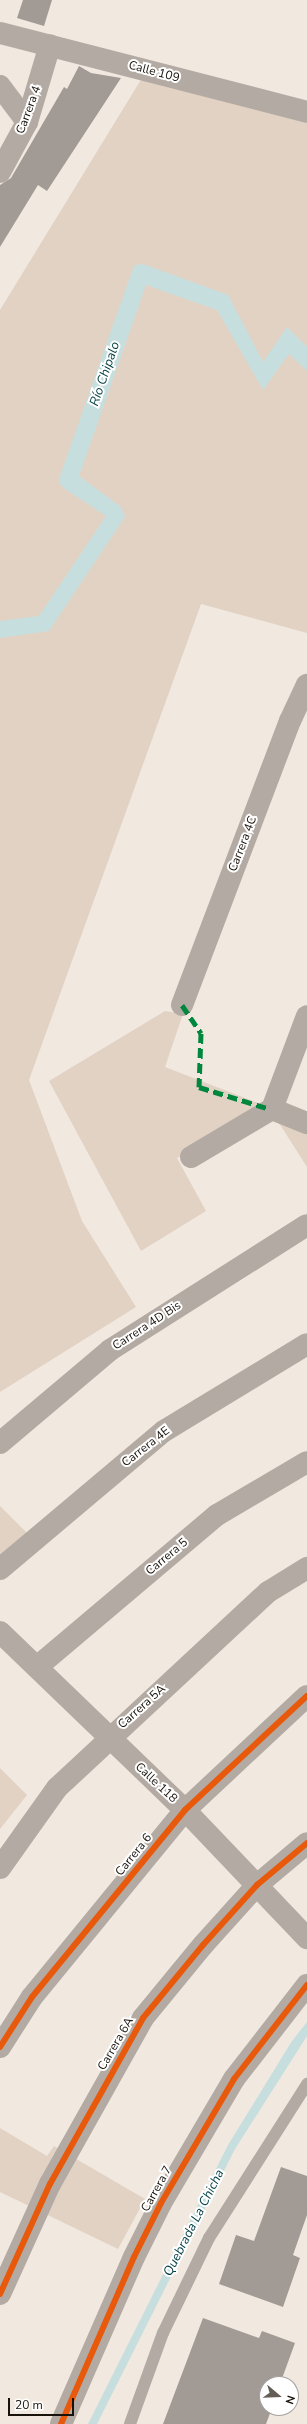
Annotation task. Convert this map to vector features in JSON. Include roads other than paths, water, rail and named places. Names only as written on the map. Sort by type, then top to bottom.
[{"type":"street","name":"Calle 109","points":[[0,33],[307,112]]},
{"type":"street","name":"Carrera 4","points":[[0,172],[27,122],[50,45]]},
{"type":"street","points":[[0,86],[27,122]]},
{"type":"street","name":"Carrera 4C","points":[[182,1005],[290,721],[307,685]]},
{"type":"street","points":[[191,1157],[272,1110],[307,1016]]},
{"type":"street","points":[[272,1110],[307,1123]]},
{"type":"street","name":"Carrera 4D Bis","points":[[0,1443],[110,1350],[307,1225]]},
{"type":"street","name":"Carrera 4E","points":[[0,1569],[164,1431],[307,1344]]},
{"type":"street","name":"Carrera 5","points":[[37,1667],[217,1514],[307,1462]]},
{"type":"street","name":"Carrera 5A","points":[[0,1868],[57,1788],[108,1738],[268,1592],[307,1568]]},
{"type":"street","name":"Calle 118","points":[[0,1632],[108,1738],[185,1810],[307,1938]]},
{"type":"street","name":"Carrera 6","points":[[0,2047],[32,1997],[185,1810],[307,1696]]},
{"type":"street","name":"Carrera 6A","points":[[0,2294],[50,2184],[143,2018],[203,1945],[257,1885],[307,1843]]},
{"type":"street","name":"Carrera 7","points":[[61,2424],[134,2257],[161,2202],[234,2079],[307,1985]]},
{"type":"lane","points":[[130,2424],[163,2333],[209,2238],[307,2084]]},
{"type":"water","name":"Río Chipalo","points":[[143,264],[228,295],[263,362],[287,327],[307,347],[307,371],[289,354],[263,390],[217,310],[146,285],[79,476],[121,507],[125,517],[49,631],[0,638],[0,621],[39,616],[106,516],[65,489],[59,483],[60,476],[132,271],[135,265]]},
{"type":"water","name":"Quebrada La Chicha","points":[[307,2022],[307,2036],[235,2149],[97,2424],[88,2424],[228,2145],[292,2041]]}]
